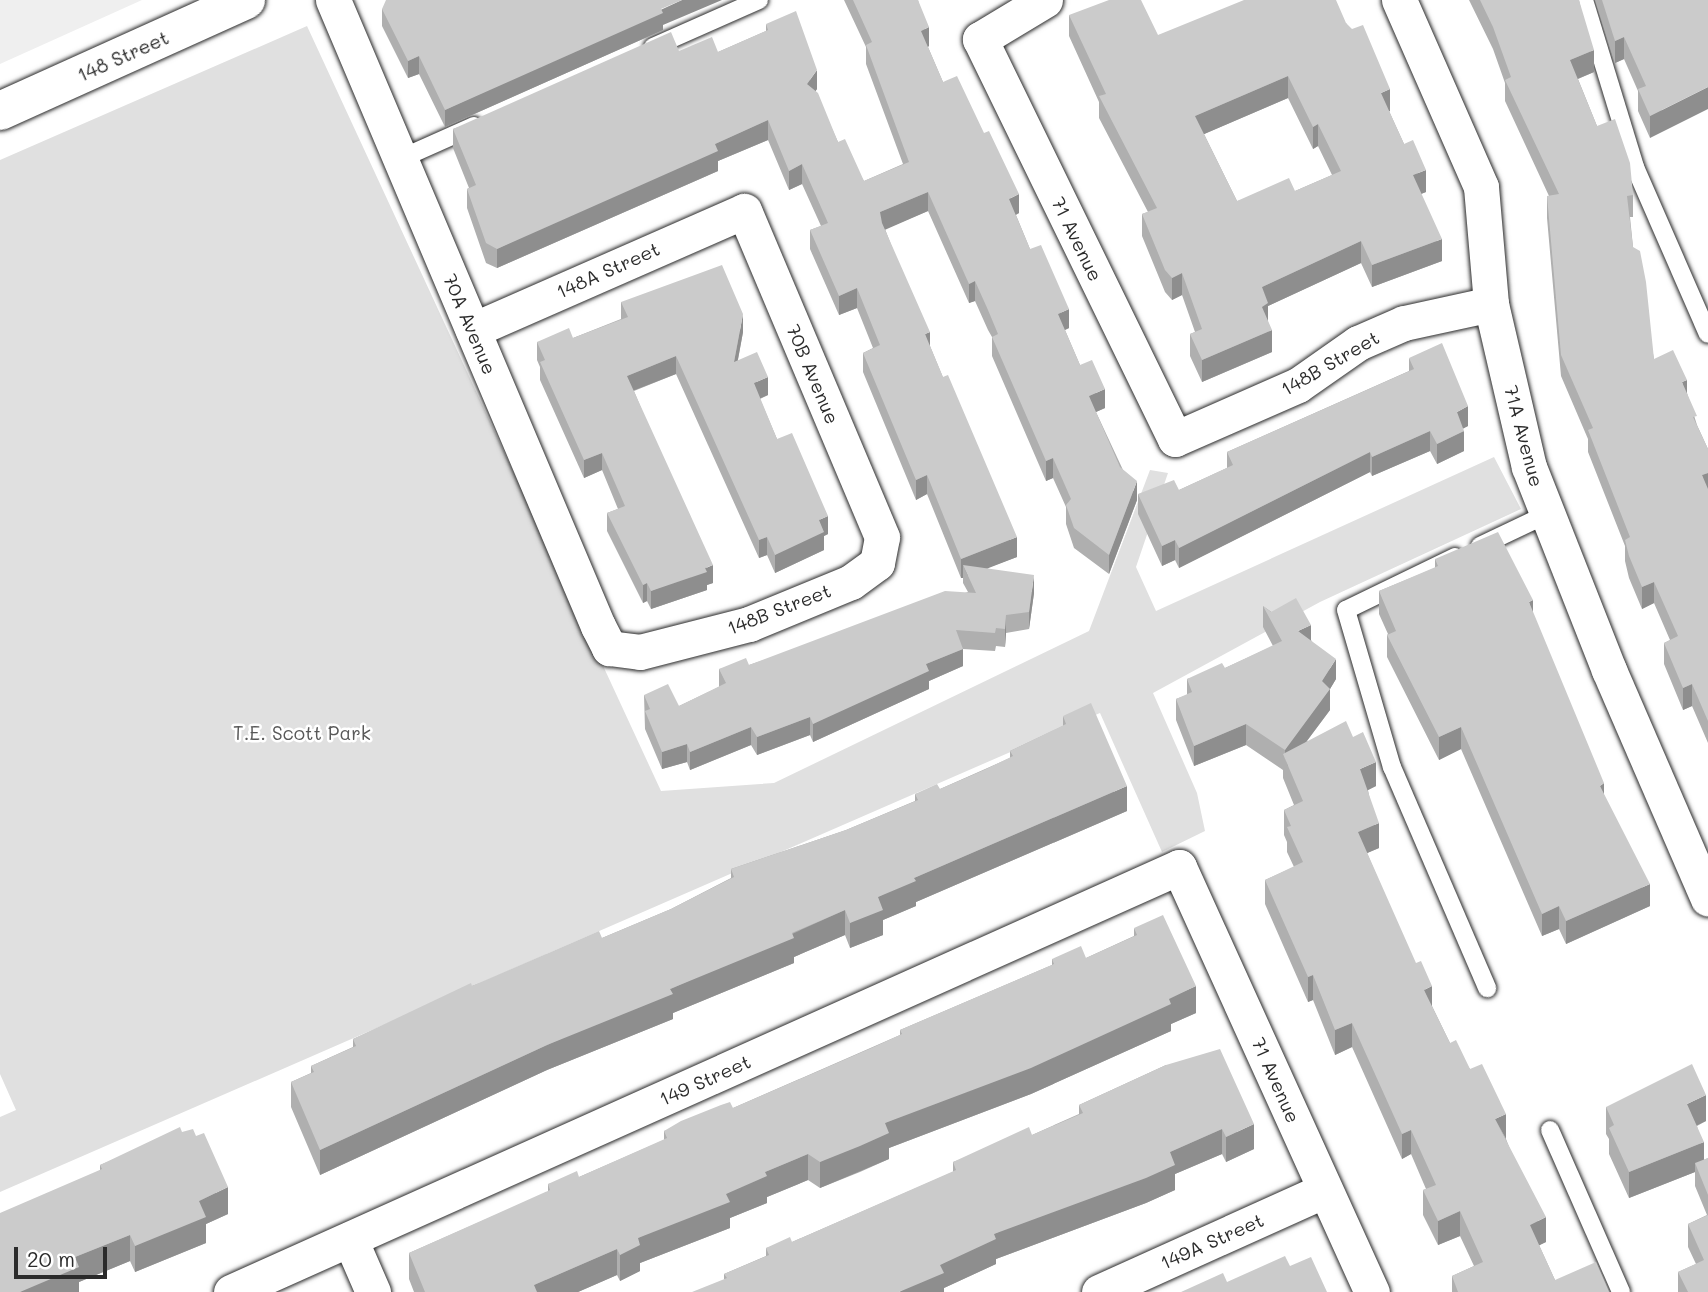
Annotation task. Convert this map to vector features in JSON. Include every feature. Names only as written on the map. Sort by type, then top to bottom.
[{"type":"street","name":"148 Street","points":[[0,111],[246,0]]},
{"type":"street","name":"70A Avenue","points":[[333,0],[609,648]]},
{"type":"street","name":"71 Avenue","points":[[1045,0],[980,39],[1175,439]]},
{"type":"street","name":"71A Avenue","points":[[1399,0],[1481,187],[1491,304],[1529,467],[1708,899]]},
{"type":"street","name":"148A Street","points":[[473,330],[744,211]]},
{"type":"street","name":"70B Avenue","points":[[744,211],[882,537]]},
{"type":"street","name":"148B Street","points":[[1175,439],[1298,385],[1369,338],[1404,323],[1491,304]]},
{"type":"street","name":"148B Street","points":[[609,648],[640,652],[749,624],[851,582],[877,563],[882,537]]},
{"type":"street","name":"71 Avenue","points":[[1179,867],[1372,1292]]},
{"type":"street","name":"149 Street","points":[[231,1292],[1179,867]]},
{"type":"street","name":"149A Street","points":[[1099,1292],[1325,1190]]},
{"type":"street","points":[[350,1239],[373,1292]]},
{"type":"lane","points":[[633,56],[759,0]]},
{"type":"lane","points":[[1584,0],[1635,167],[1708,334]]},
{"type":"lane","points":[[400,159],[495,117]]},
{"type":"lane","points":[[1488,988],[1392,767],[1346,610],[1547,514]]},
{"type":"lane","points":[[1550,1130],[1621,1292]]},
{"type":"shaded area","points":[[0,0],[142,0],[0,64]]},
{"type":"green space","name":"T.E. Scott Park","points":[[307,26],[661,791],[774,783],[1089,631],[1150,470],[1168,473],[1136,567],[1156,611],[1494,457],[1521,509],[1320,602],[1153,693],[1197,793],[1205,831],[1162,852],[1100,713],[0,1192],[0,1117],[16,1110],[0,1074],[0,160]]},
{"type":"building","points":[[386,0],[682,0],[661,9],[663,13],[445,110],[419,56],[408,61],[382,9]]},
{"type":"building","points":[[853,0],[918,0],[929,27],[921,31],[943,82],[957,76],[984,133],[989,131],[1019,194],[1009,199],[1030,249],[1041,245],[1069,309],[1058,314],[1080,365],[1092,360],[1105,389],[1089,396],[1120,467],[1137,481],[1109,555],[1074,528],[1066,505],[1071,499],[1053,458],[1046,461],[992,337],[998,334],[988,310],[975,281],[969,284],[928,192],[880,212],[882,223],[930,332],[925,334],[943,377],[948,375],[1017,537],[961,559],[927,475],[916,480],[863,353],[880,345],[857,288],[839,296],[810,230],[828,223],[802,164],[789,171],[768,120],[715,144],[718,151],[497,249],[486,243],[467,189],[476,185],[453,129],[671,32],[679,51],[712,37],[718,52],[768,30],[766,24],[796,11],[817,70],[807,84],[818,93],[838,142],[845,139],[864,181],[909,162],[866,45],[872,42]]},
{"type":"building","points":[[1109,0],[1141,0],[1158,35],[1244,0],[1336,0],[1346,23],[1352,29],[1363,25],[1390,89],[1381,93],[1404,144],[1413,140],[1426,170],[1413,175],[1442,239],[1372,265],[1361,241],[1262,287],[1268,303],[1262,307],[1272,330],[1202,360],[1190,334],[1202,329],[1182,273],[1172,278],[1165,270],[1142,214],[1157,208],[1099,96],[1106,94],[1069,15]],"holes":[[[1288,76],[1313,127],[1318,124],[1341,171],[1295,191],[1289,178],[1237,201],[1195,116]]]},
{"type":"building","points":[[1480,0],[1579,0],[1594,50],[1570,60],[1597,126],[1615,119],[1630,163],[1633,195],[1627,196],[1633,247],[1640,251],[1646,282],[1654,359],[1673,350],[1687,380],[1682,382],[1697,416],[1693,417],[1708,449],[1708,473],[1702,475],[1708,489],[1708,721],[1692,684],[1683,688],[1664,643],[1678,636],[1654,582],[1642,587],[1629,556],[1625,540],[1630,537],[1588,430],[1593,428],[1561,355],[1547,196],[1559,194],[1505,80],[1511,77]]},
{"type":"building","points":[[1602,0],[1708,0],[1708,87],[1650,116],[1638,89],[1646,86],[1624,37],[1615,41]]},
{"type":"building","points":[[722,265],[743,314],[734,362],[757,352],[768,377],[754,383],[777,439],[792,433],[828,516],[819,520],[824,532],[775,555],[767,537],[759,540],[676,356],[627,376],[713,565],[705,568],[707,572],[651,591],[647,583],[643,585],[607,513],[625,506],[602,453],[584,460],[540,362],[545,360],[537,342],[569,328],[573,338],[628,317],[621,302]]},
{"type":"building","points":[[1442,343],[1468,406],[1457,412],[1464,431],[1437,444],[1430,431],[1372,457],[1370,452],[1179,548],[1175,540],[1162,546],[1138,494],[1174,480],[1179,490],[1233,465],[1227,452],[1414,369],[1409,358]]},
{"type":"building","points":[[1498,532],[1533,600],[1529,602],[1604,783],[1600,786],[1650,884],[1566,921],[1559,906],[1542,914],[1461,727],[1439,737],[1387,635],[1396,631],[1379,591],[1438,566],[1435,559]]},
{"type":"building","points":[[963,565],[1034,575],[1029,612],[1006,615],[1005,629],[996,628],[995,633],[956,630],[963,649],[926,664],[929,671],[813,724],[810,717],[757,737],[751,727],[690,752],[687,744],[662,752],[645,711],[650,709],[644,695],[668,684],[679,706],[726,683],[719,669],[746,658],[749,665],[945,591],[976,593]]},
{"type":"building","points":[[1296,598],[1311,625],[1298,631],[1336,659],[1322,681],[1330,689],[1285,750],[1246,724],[1194,746],[1176,699],[1192,692],[1187,679],[1222,663],[1225,668],[1282,641],[1263,606],[1271,612]]},
{"type":"building","points":[[1091,703],[1127,786],[914,878],[916,881],[878,897],[883,910],[850,923],[845,910],[792,933],[794,938],[670,989],[673,994],[547,1045],[320,1150],[291,1082],[314,1072],[311,1066],[356,1046],[353,1039],[471,983],[472,986],[599,931],[602,938],[671,909],[734,877],[731,869],[846,830],[918,800],[915,794],[937,784],[940,789],[984,770],[1013,756],[1010,751],[1066,724],[1063,716]]},
{"type":"building","points":[[1346,721],[1353,737],[1363,732],[1376,762],[1360,769],[1379,823],[1358,832],[1416,963],[1421,961],[1432,986],[1424,990],[1450,1043],[1456,1040],[1470,1069],[1482,1064],[1506,1114],[1495,1119],[1546,1217],[1530,1225],[1555,1280],[1596,1262],[1609,1292],[1458,1292],[1452,1276],[1483,1262],[1460,1211],[1438,1221],[1423,1190],[1436,1185],[1411,1130],[1402,1134],[1352,1023],[1335,1030],[1313,975],[1308,977],[1265,880],[1303,862],[1287,827],[1291,826],[1284,810],[1303,801],[1283,754]]},
{"type":"building","points":[[1163,915],[1196,986],[1169,999],[1171,1004],[1031,1068],[885,1123],[889,1133],[860,1146],[820,1162],[808,1154],[765,1172],[767,1176],[726,1194],[730,1202],[638,1238],[640,1245],[620,1255],[617,1249],[534,1285],[537,1292],[425,1292],[409,1253],[550,1190],[548,1184],[577,1171],[579,1177],[667,1138],[664,1131],[681,1121],[730,1102],[733,1108],[876,1046],[902,1034],[900,1030],[1054,964],[1052,959],[1081,946],[1086,958],[1137,935],[1134,928]]},
{"type":"building","points":[[1220,1049],[1254,1124],[1226,1137],[1222,1129],[1170,1152],[1175,1165],[994,1234],[996,1239],[940,1265],[944,1273],[899,1292],[692,1292],[727,1278],[724,1274],[769,1255],[766,1248],[790,1237],[792,1242],[956,1170],[953,1162],[1029,1127],[1032,1135],[1083,1113],[1079,1105],[1166,1065]]},
{"type":"building","points":[[1692,1064],[1706,1095],[1687,1104],[1704,1142],[1629,1172],[1609,1128],[1614,1125],[1606,1107]]},
{"type":"building","points":[[180,1127],[182,1132],[193,1129],[196,1136],[204,1133],[228,1187],[199,1201],[206,1217],[135,1246],[130,1235],[75,1257],[79,1267],[20,1292],[0,1292],[0,1213],[102,1169],[100,1165]]},
{"type":"building","points":[[1708,1158],[1708,1195],[1695,1163]]},
{"type":"building","points":[[1708,1215],[1708,1292],[1688,1292],[1678,1272],[1704,1260],[1688,1224]]},
{"type":"building","points":[[1285,1256],[1290,1266],[1311,1257],[1327,1292],[1181,1292],[1223,1273],[1227,1282]]}]
